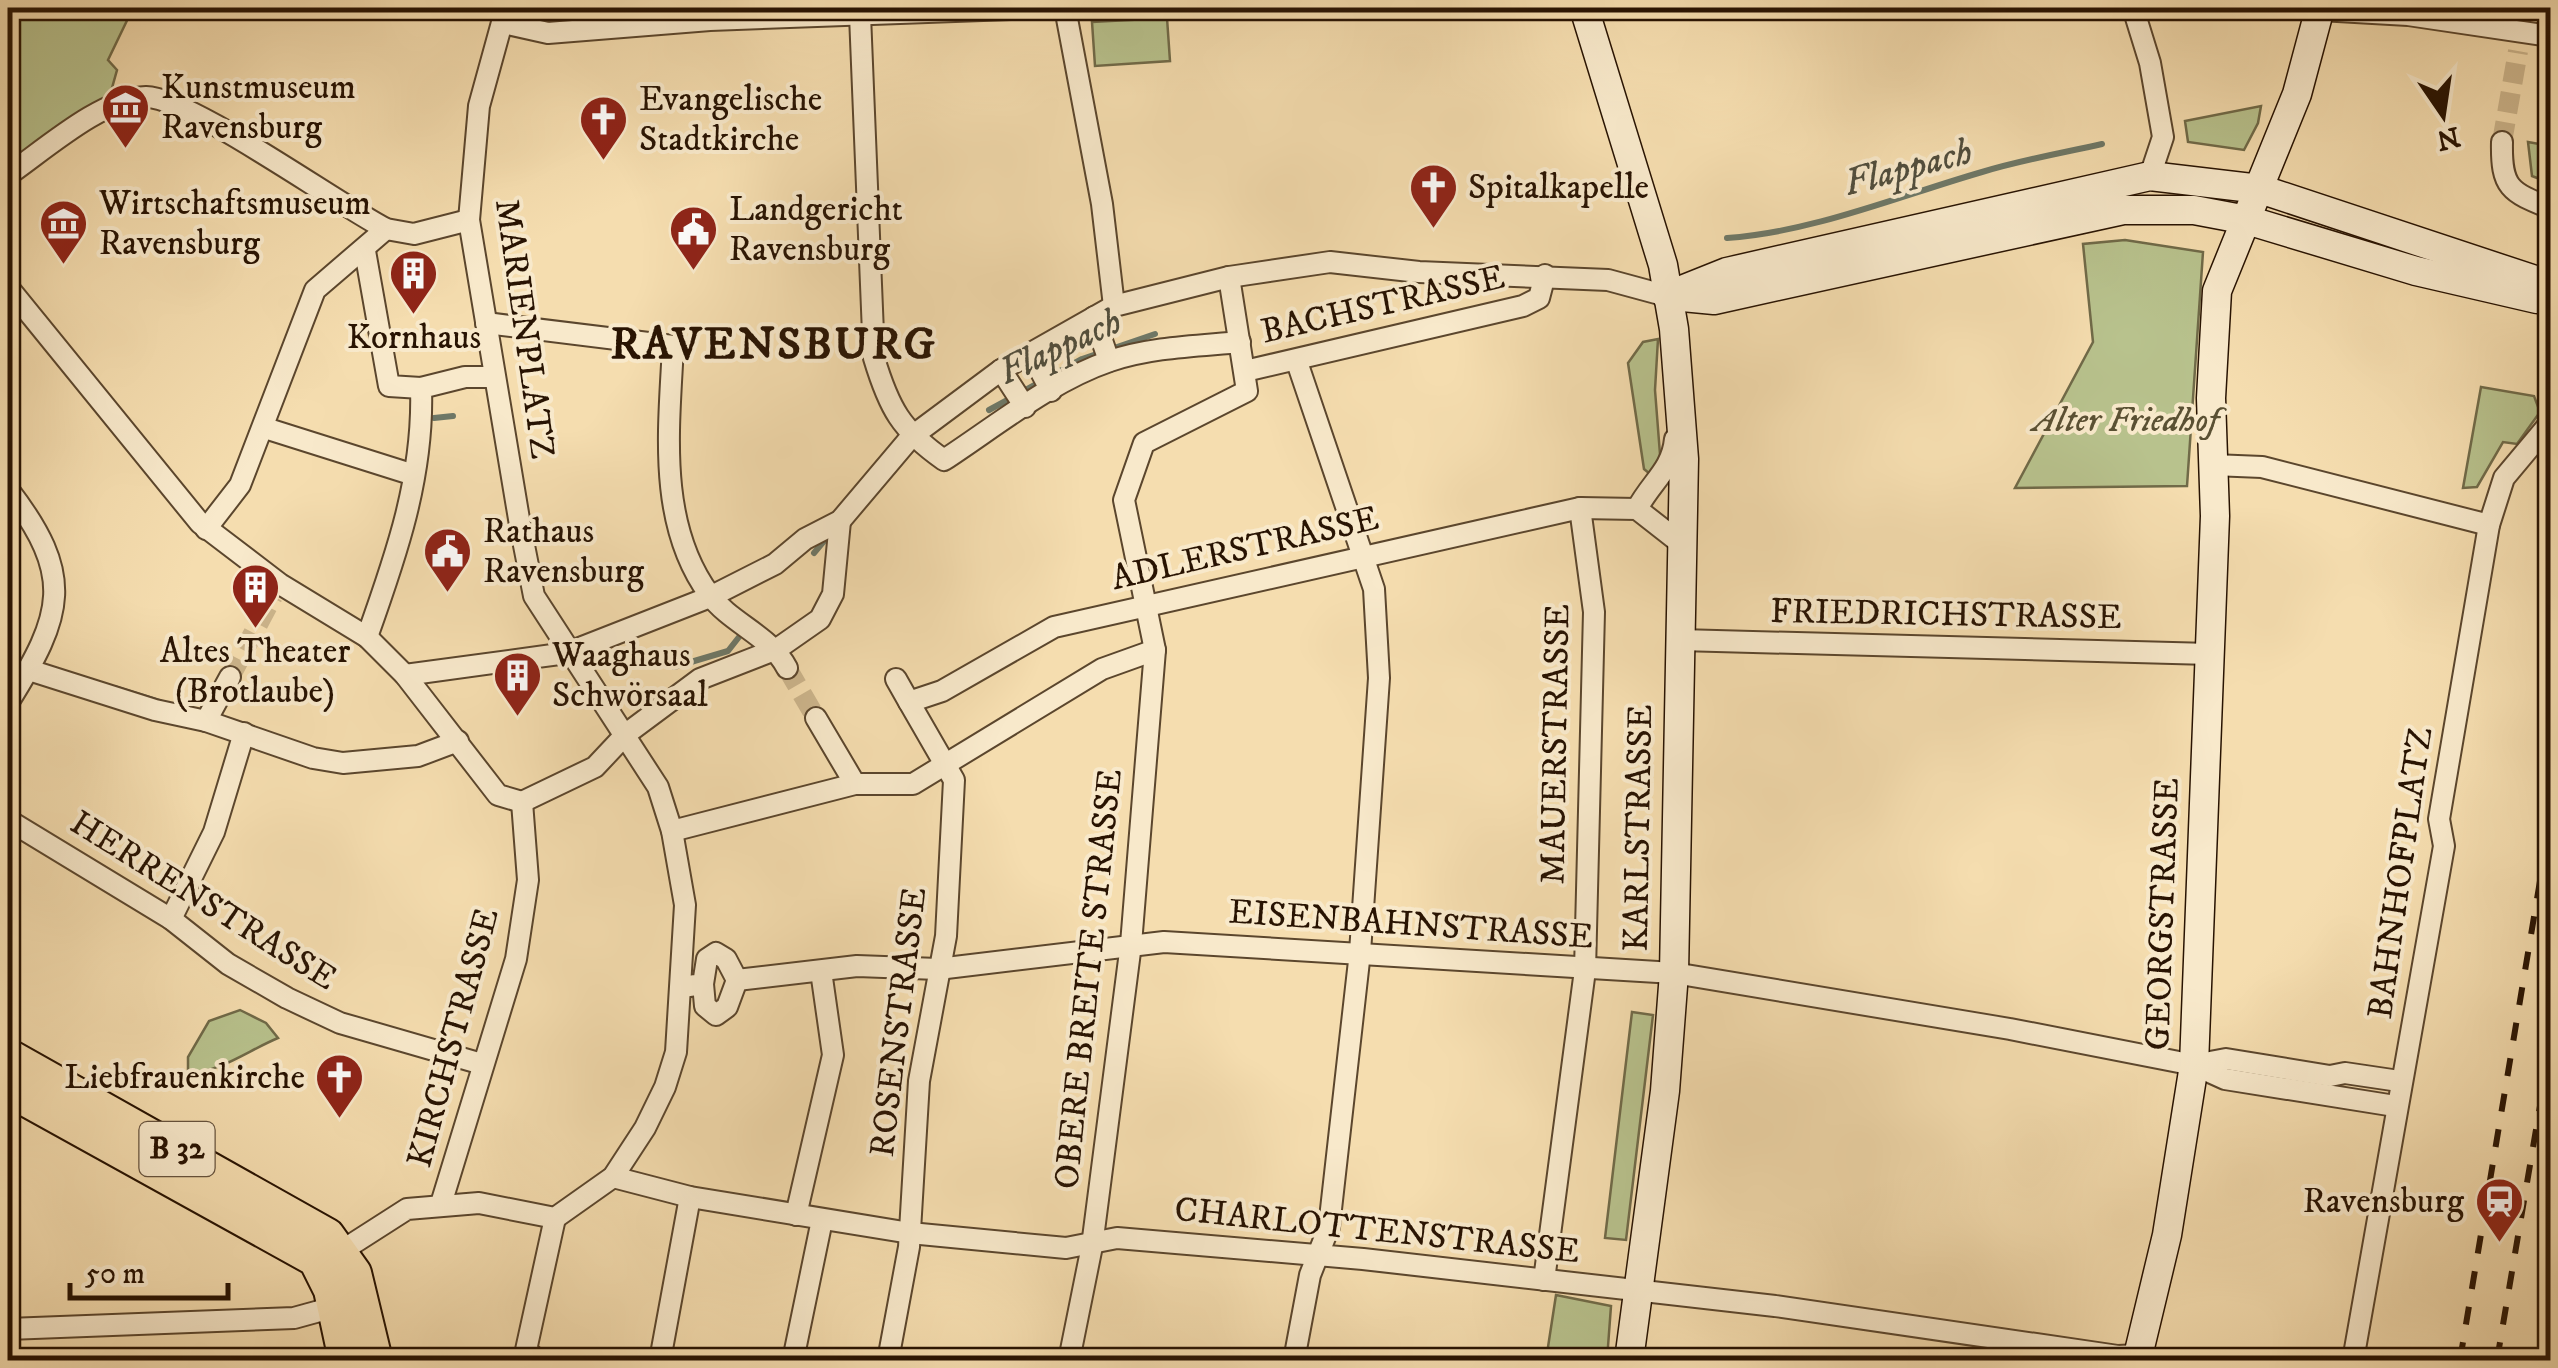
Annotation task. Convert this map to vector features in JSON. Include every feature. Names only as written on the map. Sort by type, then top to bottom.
[{"type":"main road","name":"KARLSTRASSE","points":[[1584,8],[1640,179],[1667,296],[1680,390],[1683,545],[1674,973],[1665,1091],[1629,1360]]},
{"type":"main road","name":"GEORGSTRASSE","points":[[2137,1358],[2167,1236],[2194,1065],[2210,654],[2214,465],[2211,398],[2216,290],[2310,58],[2320,9]]},
{"type":"main road","points":[[1667,296],[1727,272],[2150,176],[2260,188],[2544,290]]},
{"type":"main road","points":[[1667,296],[1714,300],[2124,210],[2194,210],[2246,220],[2416,271],[2544,290]]},
{"type":"main road","name":"B 32","points":[[8,1054],[314,1227],[332,1259]]},
{"type":"main road","name":"B 32","points":[[8,1090],[286,1240],[332,1259]]},
{"type":"main road","points":[[332,1259],[334,1360]]},
{"type":"main road","points":[[332,1259],[355,1272],[376,1360]]},
{"type":"main road","points":[[336,1316],[345,1360]]},
{"type":"street","points":[[505,15],[548,34],[710,20],[1037,8]]},
{"type":"street","points":[[1065,8],[1102,204],[1114,306]]},
{"type":"street","points":[[2133,8],[2150,63],[2163,136],[2150,176]]},
{"type":"street","points":[[2320,9],[2408,15],[2520,41],[2550,36]]},
{"type":"street","name":"MARIENPLATZ","points":[[505,15],[479,106],[469,220],[493,377],[534,596],[567,653],[626,734],[658,787],[672,831],[685,904],[692,986],[665,1086],[646,1128],[613,1177],[555,1218]]},
{"type":"street","points":[[860,15],[864,193],[874,358],[886,398],[911,437]]},
{"type":"street","points":[[8,175],[96,114],[147,97],[197,115],[386,229],[414,234],[469,220]]},
{"type":"street","points":[[2502,142],[2502,172],[2514,193],[2550,208]]},
{"type":"street","points":[[206,530],[240,485],[315,290],[386,229]]},
{"type":"street","points":[[364,250],[389,386],[421,388],[466,377],[493,377]]},
{"type":"street","name":"BACHSTRASSE","points":[[710,597],[775,564],[804,539],[840,520],[911,437],[1001,370],[1114,306],[1230,277],[1330,262],[1419,272],[1608,280],[1667,296]]},
{"type":"street","name":"BACHSTRASSE","points":[[1230,277],[1246,371],[1524,306],[1539,298],[1546,275]]},
{"type":"street","points":[[8,287],[206,530],[276,590],[367,637],[406,676],[453,742],[498,795],[522,802],[595,767],[626,734],[700,678],[782,658],[820,619],[833,594],[840,520]]},
{"type":"street","points":[[1094,317],[1107,354]]},
{"type":"street","points":[[486,323],[674,346],[668,444],[677,526],[710,597],[782,658]]},
{"type":"street","name":"BACHSTRASSE","points":[[911,437],[944,460],[1019,398],[1107,354],[1240,342]]},
{"type":"street","points":[[1031,353],[1047,382]]},
{"type":"street","points":[[1294,1360],[1318,1255],[1329,1227],[1360,952],[1380,678],[1374,589],[1296,362]]},
{"type":"street","points":[[1001,370],[1019,398]]},
{"type":"street","name":"OBERE BREITE STRASSE","points":[[1068,1360],[1092,1246],[1131,944],[1155,650],[1124,500],[1144,443],[1248,391],[1246,371]]},
{"type":"street","points":[[367,637],[405,532],[422,426],[421,388]]},
{"type":"street","points":[[1680,390],[1673,456],[1637,509],[1683,545]]},
{"type":"street","name":"BAHNHOFPLATZ","points":[[2355,1349],[2394,1106],[2444,846],[2439,819],[2489,525],[2504,478],[2550,422]]},
{"type":"street","points":[[265,428],[414,475]]},
{"type":"street","points":[[2214,465],[2262,467],[2489,525]]},
{"type":"street","points":[[8,489],[38,529],[56,576],[49,632],[34,671],[8,704]]},
{"type":"street","name":"ADLERSTRASSE","points":[[909,702],[942,691],[1054,627],[1580,508],[1637,509]]},
{"type":"street","name":"MAUERSTRASSE","points":[[1544,1280],[1586,970],[1594,612],[1580,508]]},
{"type":"street","points":[[406,676],[567,653],[710,597]]},
{"type":"street","name":"FRIEDRICHSTRASSE","points":[[1680,640],[2210,654]]},
{"type":"street","points":[[672,831],[855,784],[913,784],[1102,669],[1155,650]]},
{"type":"street","points":[[34,671],[155,710],[206,721],[241,743],[314,758],[343,762],[418,756],[453,742]]},
{"type":"street","points":[[206,721],[230,677]]},
{"type":"street","points":[[896,678],[909,702]]},
{"type":"street","name":"ROSENSTRASSE","points":[[888,1360],[910,1233],[920,1081],[946,936],[954,780],[909,702]]},
{"type":"street","points":[[816,718],[855,784]]},
{"type":"street","points":[[172,919],[214,832],[241,743]]},
{"type":"street","name":"KIRCHSTRASSE","points":[[441,1204],[516,959],[526,900],[528,852],[522,802]]},
{"type":"street","name":"HERRENSTRASSE","points":[[8,820],[172,919],[228,964],[340,1024],[482,1064]]},
{"type":"street","name":"EISENBAHNSTRASSE","points":[[737,980],[857,966],[938,969],[1164,942],[1674,973],[2194,1065],[2225,1079],[2394,1106]]},
{"type":"street","points":[[716,953],[726,959],[737,980],[726,1007],[716,1015],[692,986],[707,959],[716,953]]},
{"type":"street","points":[[796,1216],[833,1055],[821,971]]},
{"type":"street","name":"EISENBAHNSTRASSE","points":[[2194,1065],[2226,1059],[2330,1076],[2345,1073],[2399,1081]]},
{"type":"street","name":"CHARLOTTENSTRASSE","points":[[613,1177],[690,1197],[910,1233],[1066,1248],[1092,1246],[1117,1238],[1318,1255],[1638,1290],[2137,1358]]},
{"type":"street","points":[[660,1360],[690,1197]]},
{"type":"street","points":[[332,1259],[406,1208],[480,1203],[555,1218],[526,1350],[538,1360]]},
{"type":"street","points":[[793,1360],[822,1220]]},
{"type":"street","points":[[8,1329],[336,1316]]},
{"type":"green space","points":[[13,8],[133,8],[108,60],[117,70],[110,95],[8,168],[8,18]]},
{"type":"green space","points":[[1167,18],[1170,61],[1095,66],[1092,22]]},
{"type":"green space","points":[[2261,106],[2258,123],[2244,150],[2188,142],[2185,121]]},
{"type":"green space","points":[[2528,142],[2550,146],[2550,183],[2532,176]]},
{"type":"green space","name":"Alter Friedhof","points":[[2125,240],[2203,252],[2187,486],[2015,488],[2093,342],[2083,244]]},
{"type":"green space","points":[[1658,339],[1655,390],[1661,467],[1650,474],[1644,469],[1628,363],[1643,342]]},
{"type":"green space","points":[[2481,387],[2534,396],[2540,412],[2517,444],[2503,442],[2477,487],[2463,488]]},
{"type":"green space","points":[[240,1010],[266,1023],[278,1038],[223,1065],[188,1074],[188,1057],[209,1021]]},
{"type":"green space","points":[[1632,1012],[1653,1015],[1626,1240],[1605,1238]]},
{"type":"green space","points":[[1556,1295],[1611,1306],[1607,1360],[1546,1360]]},
{"type":"waterway","name":"Flappach","points":[[1727,238],[1824,221],[1997,168],[2102,144]]},
{"type":"waterway","name":"Flappach","points":[[989,410],[1082,359],[1155,334]]},
{"type":"waterway","points":[[434,418],[453,416]]},
{"type":"waterway","name":"Flappach","points":[[814,553],[829,535]]},
{"type":"waterway","name":"Flappach","points":[[674,667],[728,651],[739,637]]},
{"type":"waterway","name":"Flappach","points":[[115,688],[160,702]]},
{"type":"tunnel","points":[[2502,142],[2518,51]]},
{"type":"tunnel","points":[[230,677],[273,596]]},
{"type":"tunnel","points":[[787,668],[816,718]]},
{"type":"railway","points":[[2460,1360],[2550,821]]},
{"type":"railway","points":[[2497,1360],[2550,1047]]},
{"type":"place","name":"Kunstmuseum Ravensburg","points":[[126,150]]},
{"type":"place","name":"Evangelische Stadtkirche","points":[[604,162]]},
{"type":"place","name":"Spitalkapelle","points":[[1433,230]]},
{"type":"place","name":"Wirtschaftsmuseum Ravensburg","points":[[64,266]]},
{"type":"place","name":"Landgericht Ravensburg","points":[[694,272]]},
{"type":"place","name":"Kornhaus","points":[[414,316]]},
{"type":"place","name":"Rathaus Ravensburg","points":[[448,594]]},
{"type":"place","name":"Altes Theater (Brotlaube)","points":[[255,630]]},
{"type":"place","name":"Waaghaus Schwörsaal","points":[[517,718]]},
{"type":"place","name":"Liebfrauenkirche","points":[[340,1120]]},
{"type":"place","name":"Ravensburg","points":[[2499,1244]]},
{"type":"district","name":"RAVENSBURG","points":[[774,345]]}]
